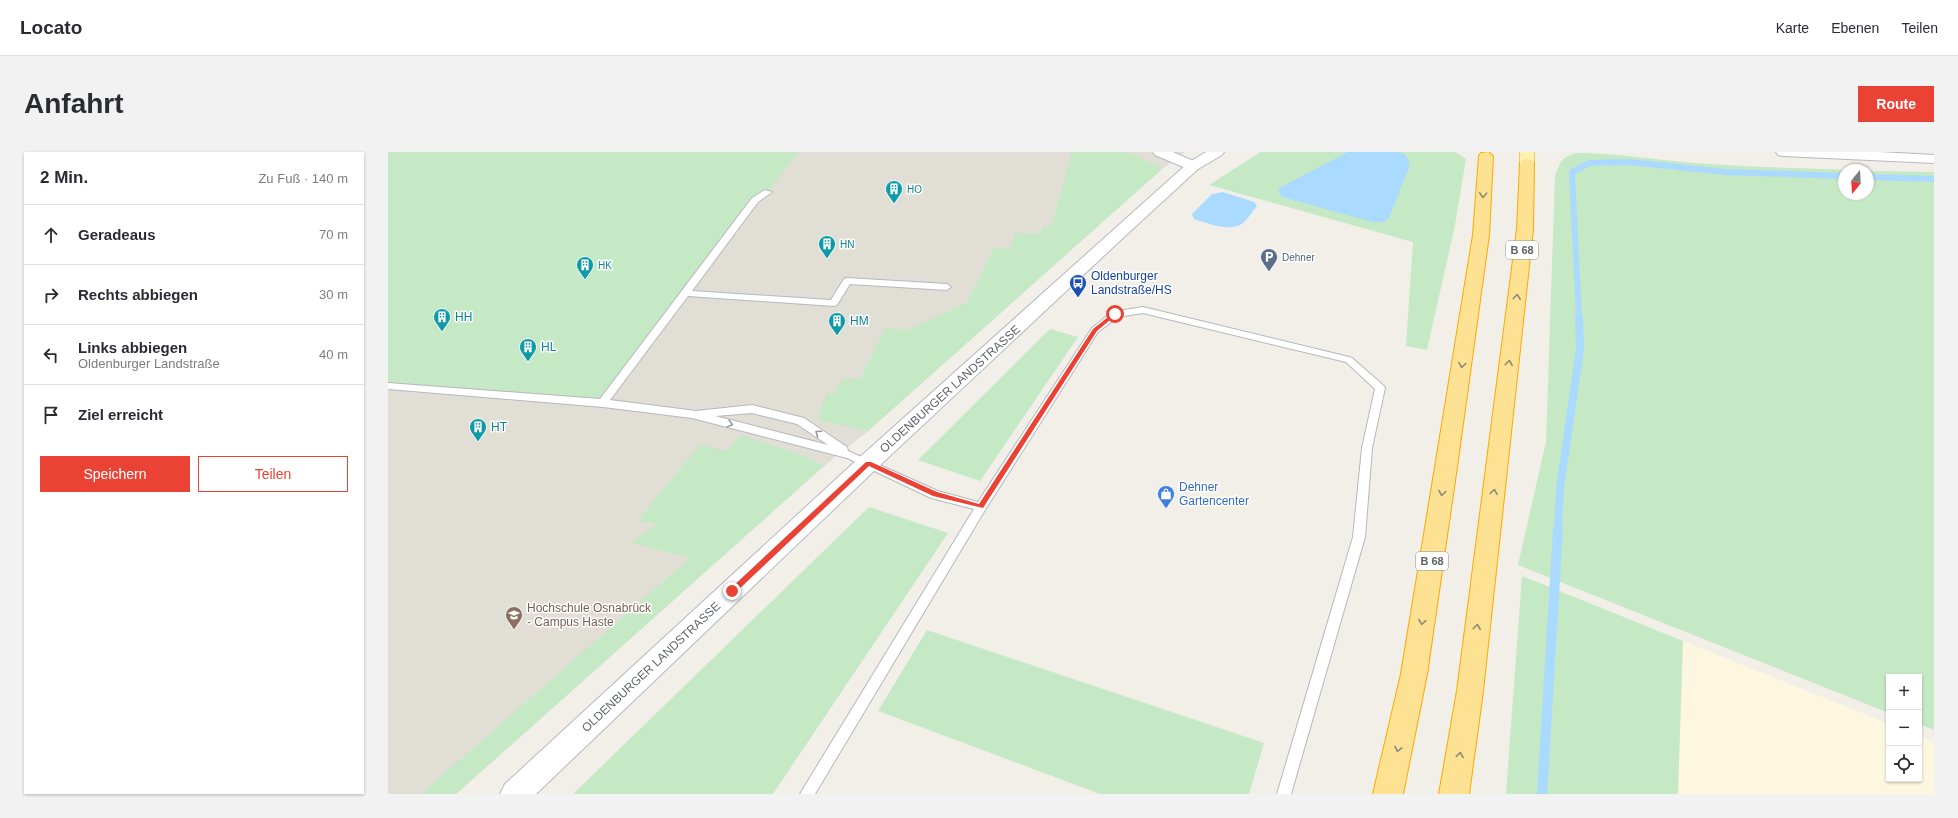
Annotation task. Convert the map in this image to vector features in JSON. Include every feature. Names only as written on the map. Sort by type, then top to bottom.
[{"type":"highway","name":"B 68","points":[[1388,794],[1414,674],[1451,435],[1481,235],[1486,154]]},
{"type":"highway","name":"B 68","points":[[1454,794],[1470,691],[1524,237],[1527,157]]},
{"type":"street","points":[[1160,152],[1193,166]]},
{"type":"street","name":"OLDENBURGER LANDSTRASSE","points":[[515,794],[859,459],[1193,166],[1217,152]]},
{"type":"street","points":[[1783,152],[1934,159]]},
{"type":"lane","points":[[603,403],[755,200],[768,192]]},
{"type":"lane","points":[[685,293],[834,303],[847,281],[947,287]]},
{"type":"lane","points":[[807,794],[981,507],[1095,330],[1115,314],[1143,310],[1349,360],[1380,388],[1367,448],[1359,537],[1284,794]]},
{"type":"lane","points":[[388,386],[603,403],[692,414],[859,459]]},
{"type":"lane","points":[[692,414],[752,409],[800,421],[859,459],[935,495],[981,507]]},
{"type":"shaded area","name":"Hochschule Osnabrück - Campus Haste","points":[[388,152],[1185,152],[1161,170],[868,431],[824,466],[456,794],[388,794]]},
{"type":"shaded area","points":[[1683,641],[1886,723],[1886,782],[1922,782],[1922,737],[1934,742],[1934,794],[1678,794]]},
{"type":"green space","points":[[388,152],[798,152],[768,192],[755,200],[604,400],[388,383]]},
{"type":"green space","points":[[1072,152],[1126,152],[1158,166],[1161,170],[868,431],[822,421],[818,415],[827,393],[834,394],[843,378],[860,379],[885,328],[908,330],[966,303],[994,248],[1009,249],[1016,233],[1040,234],[1043,226],[1051,227]]},
{"type":"green space","points":[[1261,152],[1455,152],[1466,159],[1455,225],[1427,350],[1406,346],[1413,242],[1209,185]]},
{"type":"green space","points":[[1577,153],[1606,154],[1680,162],[1838,170],[1838,200],[1874,200],[1874,171],[1934,172],[1934,730],[1922,725],[1922,674],[1886,674],[1886,712],[1518,565],[1546,442],[1555,176],[1562,160]]},
{"type":"green space","points":[[1050,329],[1078,337],[980,481],[918,460]]},
{"type":"green space","points":[[741,435],[805,456],[824,466],[456,794],[421,794],[690,558],[631,543],[656,524],[638,520],[700,445],[727,451]]},
{"type":"green space","points":[[869,507],[948,533],[773,794],[573,794]]},
{"type":"green space","points":[[1522,576],[1683,641],[1678,794],[1506,794]]},
{"type":"green space","points":[[927,630],[1264,743],[1249,794],[1100,794],[878,711]]},
{"type":"water","points":[[1348,152],[1399,152],[1406,155],[1410,165],[1389,218],[1384,222],[1372,222],[1283,197],[1279,193],[1279,188]]},
{"type":"water","points":[[1223,192],[1254,202],[1257,206],[1249,217],[1238,226],[1226,227],[1212,225],[1194,219],[1192,214],[1212,194]]},
{"type":"waterway","points":[[1579,320],[1572,172],[1589,163],[1629,162],[1726,172],[1838,176]]},
{"type":"waterway","points":[[1874,177],[1934,179]]},
{"type":"waterway","points":[[1558,530],[1560,488],[1580,349],[1579,319]]},
{"type":"waterway","points":[[1542,794],[1558,529]]},
{"type":"place","name":"HO","points":[[894,204]]},
{"type":"place","name":"HN","points":[[827,259]]},
{"type":"place","name":"Dehner","points":[[1269,272]]},
{"type":"place","name":"HK","points":[[585,280]]},
{"type":"place","name":"Oldenburger Landstraße/HS","points":[[1078,298]]},
{"type":"place","name":"HH","points":[[442,332]]},
{"type":"place","name":"HM","points":[[837,336]]},
{"type":"place","name":"HL","points":[[528,362]]},
{"type":"place","name":"HT","points":[[478,442]]},
{"type":"place","name":"Dehner Gartencenter","points":[[1166,509]]},
{"type":"place","name":"Hochschule Osnabrück - Campus Haste","points":[[514,630]]},
{"type":"route","points":[[732,591],[868,463],[935,495],[981,507],[1095,330],[1115,314]]}]
